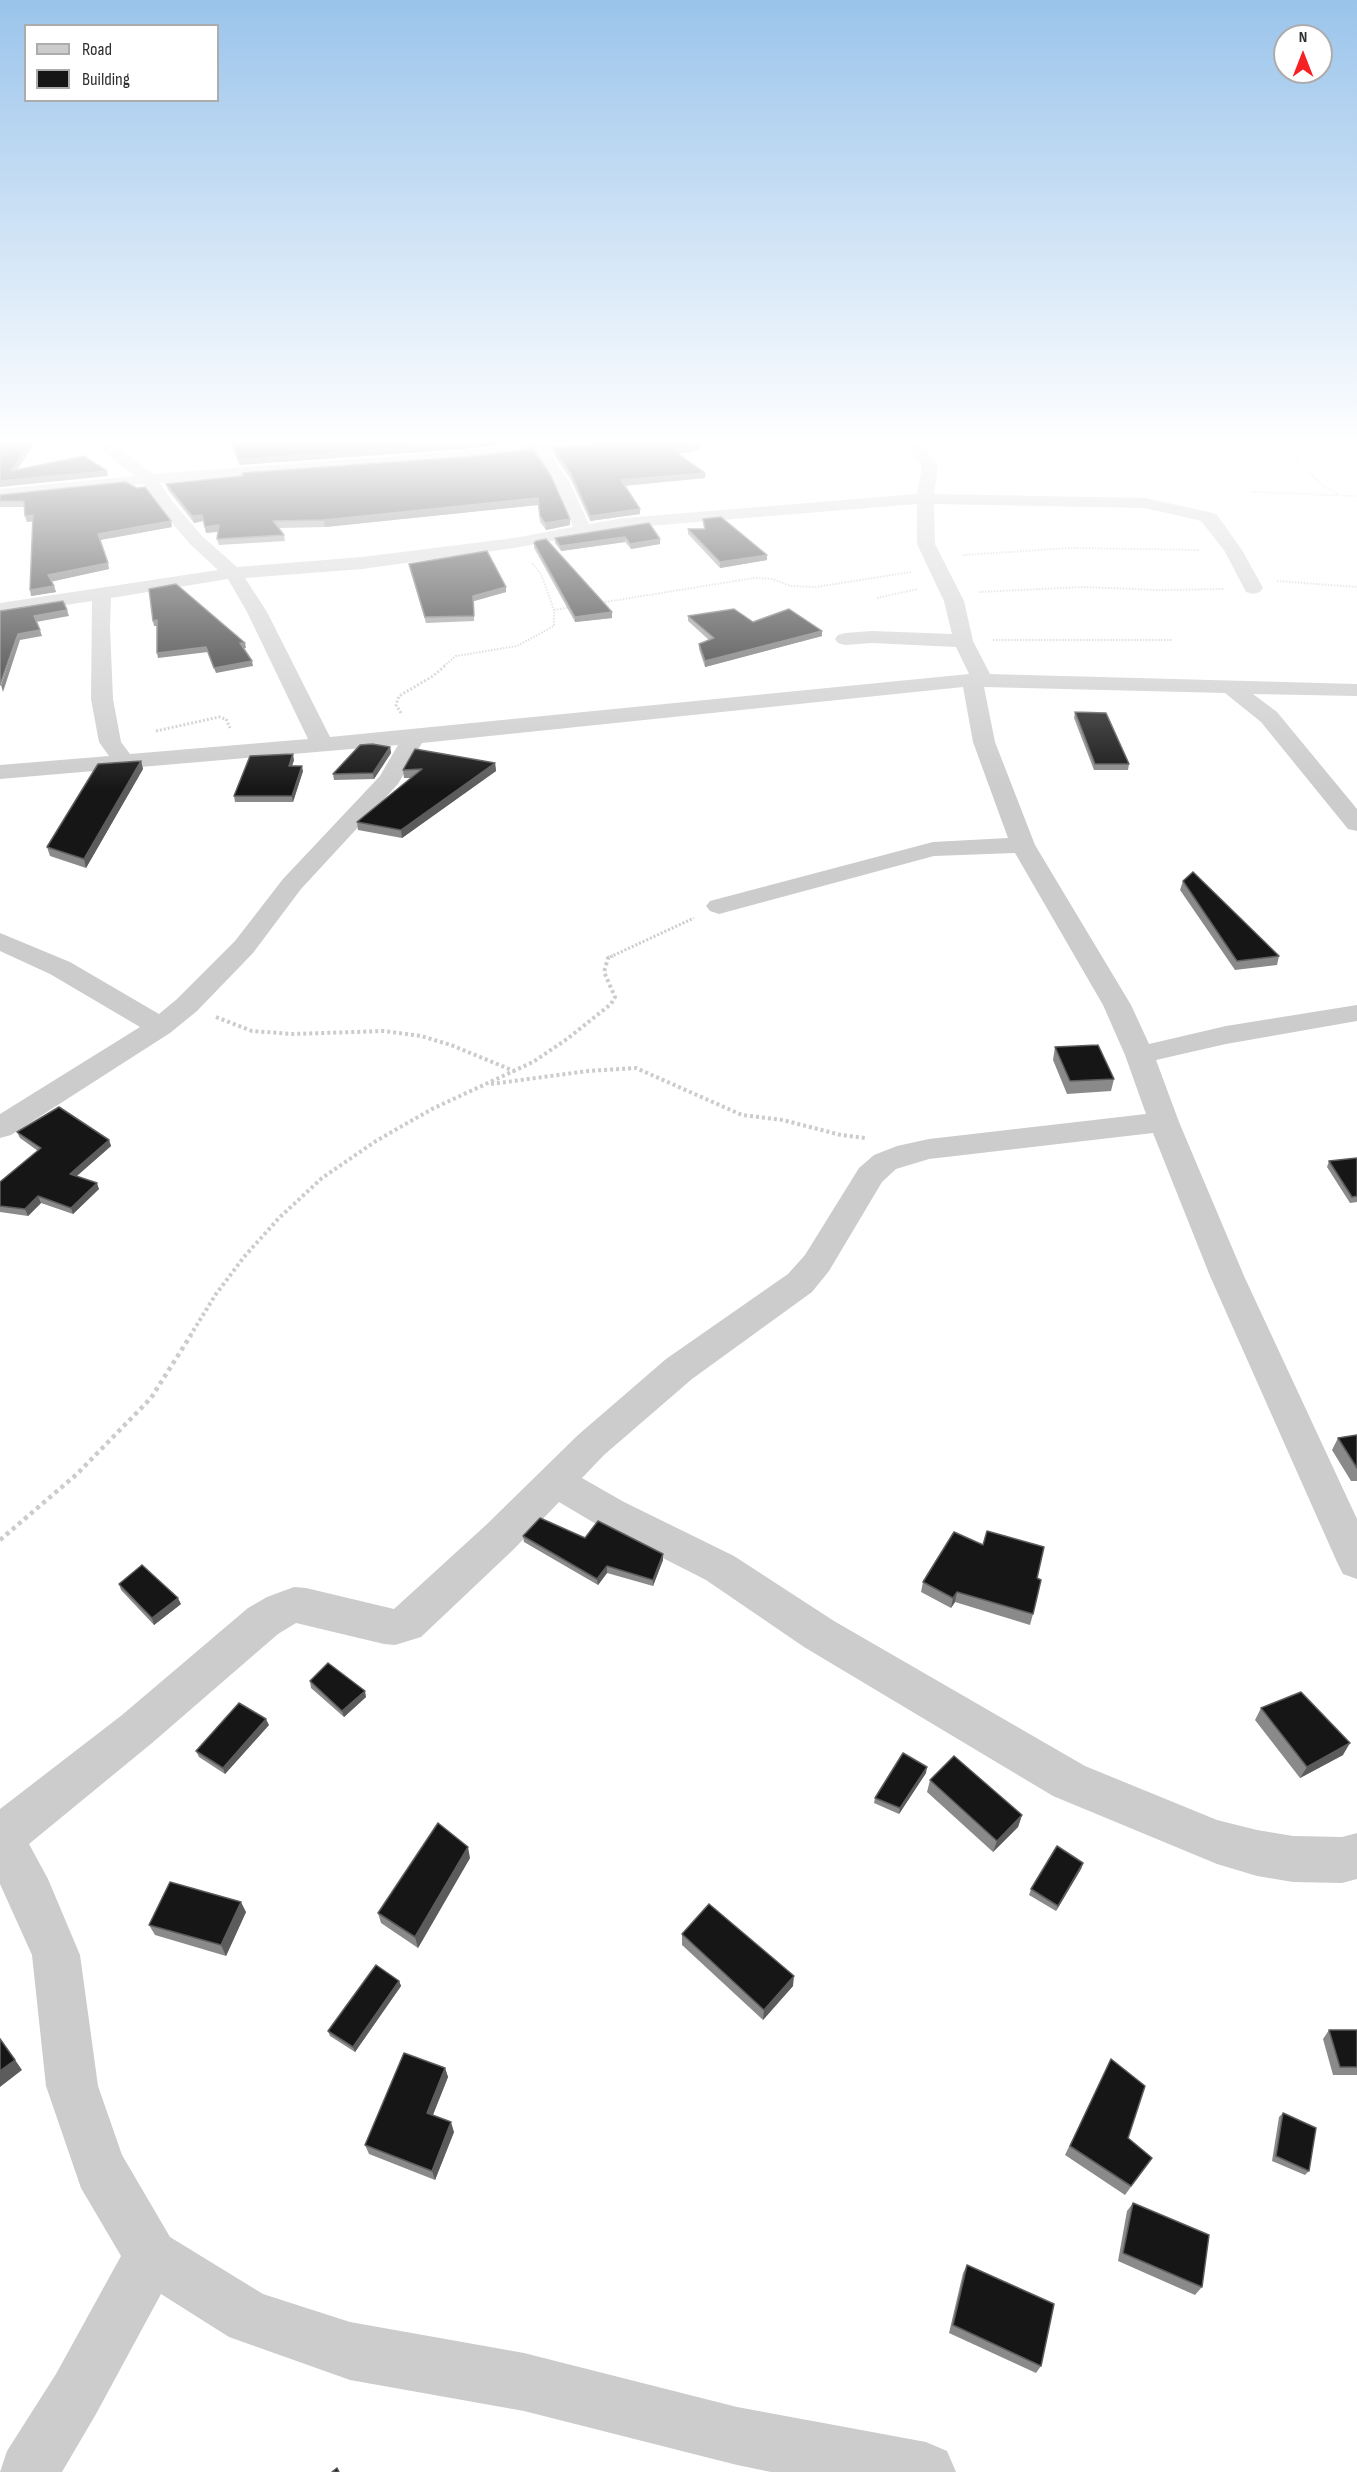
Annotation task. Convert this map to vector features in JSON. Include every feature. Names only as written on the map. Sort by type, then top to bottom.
[{"type":"street","points":[[215,557],[233,573],[257,612],[322,744]]},
{"type":"street","points":[[0,609],[233,573],[405,557]]},
{"type":"street","points":[[932,557],[954,601],[963,640],[977,681],[984,742],[1023,845],[1117,1005],[1140,1055],[1164,1122],[1227,1276],[1357,1562]]},
{"type":"street","points":[[1237,557],[1253,588]]},
{"type":"street","points":[[102,594],[100,627],[102,699],[110,742],[123,760]]},
{"type":"street","points":[[845,639],[872,637],[963,640]]},
{"type":"street","points":[[0,772],[414,737],[977,681],[1357,690]]},
{"type":"street","points":[[1232,688],[1269,717],[1357,824]]},
{"type":"street","points":[[0,1128],[160,1027],[187,1005],[243,946],[292,884],[390,779],[414,737]]},
{"type":"street","points":[[719,906],[933,849],[1023,845]]},
{"type":"street","points":[[0,941],[60,968],[123,1003],[160,1027]]},
{"type":"street","points":[[1140,1055],[1226,1035],[1357,1013]]},
{"type":"street","points":[[926,2472],[737,2436],[524,2382],[350,2351],[249,2317],[151,2256],[100,2169],[72,2086],[56,1955],[31,1896],[0,1836],[137,1730],[263,1621],[294,1605],[384,1626],[395,1627],[405,1624],[500,1537],[591,1445],[679,1369],[800,1283],[817,1263],[870,1175],[885,1162],[908,1153],[929,1149],[1164,1122]]},
{"type":"street","points":[[555,1481],[610,1513],[720,1568],[819,1634],[1069,1781],[1217,1842],[1257,1853],[1293,1859],[1342,1860],[1357,1856]]},
{"type":"street","points":[[28,2472],[76,2394],[151,2256]]},
{"type":"path","points":[[414,737],[396,705],[399,696],[433,676],[456,656],[518,646],[537,638],[554,626],[554,610],[541,574],[527,557]]},
{"type":"path","points":[[589,604],[759,578],[802,587],[833,586],[910,572],[944,584],[994,593],[1084,587],[1159,590],[1253,588],[1269,581],[1357,586]]},
{"type":"path","points":[[877,597],[944,584]]},
{"type":"path","points":[[554,610],[577,606]]},
{"type":"path","points":[[963,640],[1173,640]]},
{"type":"path","points":[[0,1540],[77,1474],[151,1398],[216,1294],[244,1257],[279,1218],[322,1178],[376,1141],[432,1109],[533,1062],[567,1039],[611,1004],[615,997],[604,972],[608,958],[719,906]]},
{"type":"path","points":[[187,1005],[252,1031],[293,1034],[384,1031],[421,1036],[451,1045],[514,1071]]},
{"type":"path","points":[[487,1084],[588,1071],[636,1068],[741,1115],[783,1120],[841,1135],[876,1139]]},
{"type":"building","points":[[31,557],[106,557],[108,563],[48,575],[54,586],[30,590]]},
{"type":"building","points":[[449,557],[490,557],[506,587],[473,596],[474,616],[425,617],[409,564]]},
{"type":"building","points":[[542,557],[563,557],[612,612],[575,617]]},
{"type":"building","points":[[716,557],[751,557],[720,562]]},
{"type":"building","points":[[176,584],[245,643],[240,643],[252,661],[214,668],[206,647],[157,653],[157,620],[153,621],[149,589]]},
{"type":"building","points":[[63,601],[67,610],[34,616],[40,630],[18,634],[0,685],[0,611]]},
{"type":"building","points":[[734,609],[753,622],[789,609],[822,631],[705,661],[699,644],[714,638],[688,616]]},
{"type":"building","points":[[1075,712],[1106,713],[1129,764],[1095,764]]},
{"type":"building","points":[[360,745],[390,747],[373,773],[333,774]]},
{"type":"building","points":[[415,749],[495,763],[401,830],[357,822],[422,769],[403,770]]},
{"type":"building","points":[[293,754],[289,766],[302,766],[292,796],[234,796],[250,756]]},
{"type":"building","points":[[141,761],[84,859],[47,847],[98,764]]},
{"type":"building","points":[[1193,872],[1279,956],[1237,961],[1183,881]]},
{"type":"building","points":[[1098,1045],[1114,1079],[1070,1081],[1055,1047]]},
{"type":"building","points":[[59,1107],[109,1140],[70,1174],[97,1183],[71,1208],[38,1196],[25,1209],[0,1206],[0,1182],[41,1148],[17,1132]]},
{"type":"building","points":[[1357,1158],[1357,1196],[1352,1197],[1329,1161]]},
{"type":"building","points":[[1357,1435],[1357,1468],[1338,1438]]},
{"type":"building","points":[[540,1518],[585,1538],[598,1521],[663,1554],[653,1580],[607,1566],[597,1579],[523,1536]]},
{"type":"building","points":[[987,1531],[1044,1547],[1037,1578],[1041,1580],[1033,1614],[957,1592],[953,1598],[923,1582],[954,1532],[983,1545]]},
{"type":"building","points":[[142,1565],[178,1598],[152,1618],[119,1584]]},
{"type":"building","points":[[328,1663],[365,1691],[342,1711],[310,1681]]},
{"type":"building","points":[[1301,1692],[1350,1743],[1307,1767],[1261,1708]]},
{"type":"building","points":[[239,1703],[266,1719],[223,1768],[196,1751]]},
{"type":"building","points":[[903,1753],[927,1767],[900,1808],[875,1798]]},
{"type":"building","points":[[954,1756],[1022,1815],[997,1841],[930,1780]]},
{"type":"building","points":[[438,1823],[468,1847],[415,1937],[378,1913]]},
{"type":"building","points":[[1057,1846],[1083,1863],[1058,1906],[1031,1889]]},
{"type":"building","points":[[170,1882],[241,1902],[221,1945],[149,1925]]},
{"type":"building","points":[[709,1904],[794,1976],[764,2010],[682,1934]]},
{"type":"building","points":[[376,1965],[399,1981],[353,2047],[328,2031]]},
{"type":"building","points":[[1329,2030],[1357,2030],[1357,2067],[1340,2067]]},
{"type":"building","points":[[0,2039],[15,2060],[0,2071]]},
{"type":"building","points":[[404,2053],[445,2068],[427,2113],[451,2122],[432,2171],[365,2145]]},
{"type":"building","points":[[1111,2059],[1145,2086],[1128,2138],[1152,2158],[1131,2186],[1070,2146]]},
{"type":"building","points":[[1283,2113],[1316,2128],[1309,2171],[1276,2156]]},
{"type":"building","points":[[1133,2203],[1209,2235],[1202,2287],[1123,2253]]},
{"type":"building","points":[[967,2265],[1054,2304],[1041,2366],[953,2325]]}]
